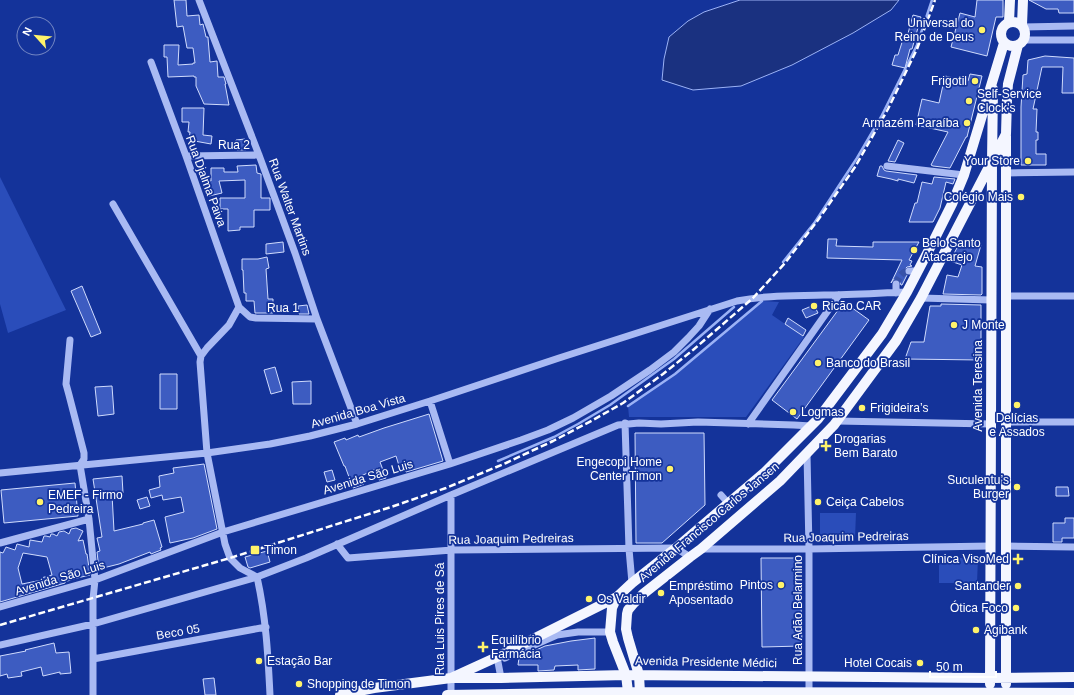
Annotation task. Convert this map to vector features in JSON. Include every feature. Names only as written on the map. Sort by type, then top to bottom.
[{"type":"main road","name":"Avenida Francisco Carlos Jansen","points":[[451,678],[497,659],[617,597],[765,472],[818,419],[882,334],[907,292],[914,271],[934,240],[952,204],[964,176],[1004,43],[1000,33],[1003,26],[1009,22],[1010,0]]},
{"type":"main road","name":"Avenida Francisco Carlos Jansen","points":[[640,693],[639,675],[626,628],[628,610],[643,594],[701,549],[780,481],[807,454],[837,421],[896,341],[921,298],[1006,134],[1008,84],[1025,33],[1022,26],[1023,0]]},
{"type":"main road","points":[[1009,22],[1016,22],[1022,26]]},
{"type":"main road","points":[[1004,43],[1011,46],[1021,42]]},
{"type":"main road","name":"Avenida Teresina","points":[[990,694],[991,300],[994,76]]},
{"type":"main road","points":[[1006,134],[1006,694]]},
{"type":"main road","points":[[934,240],[948,246]]},
{"type":"main road","points":[[991,343],[1006,343]]},
{"type":"main road","points":[[990,471],[1006,471]]},
{"type":"main road","points":[[617,597],[612,608],[610,632],[626,674],[628,694]]},
{"type":"main road","name":"Avenida Presidente Médici","points":[[340,695],[374,688],[451,678],[626,674],[989,678],[1074,677]]},
{"type":"main road","points":[[447,695],[640,693],[1074,693]]},
{"type":"street","name":"Rua Walter Martins","points":[[198,0],[259,156],[295,253],[317,319],[357,424]]},
{"type":"street","points":[[1022,26],[1074,26]]},
{"type":"street","points":[[1021,42],[1074,40]]},
{"type":"street","name":"Rua Djalma Paiva","points":[[150,62],[186,156],[239,307]]},
{"type":"street","name":"Rua 2","points":[[186,156],[259,156]]},
{"type":"street","points":[[887,166],[964,176]]},
{"type":"street","points":[[1006,173],[1074,172]]},
{"type":"street","points":[[113,204],[201,356]]},
{"type":"street","points":[[896,284],[896,293]]},
{"type":"street","name":"Avenida Boa Vista","points":[[0,474],[207,453],[288,441],[357,424],[737,301],[773,296],[907,292]]},
{"type":"street","points":[[748,424],[840,295]]},
{"type":"street","points":[[1006,296],[1074,296]]},
{"type":"street","points":[[921,298],[991,300]]},
{"type":"street","points":[[239,307],[229,325],[201,356],[200,374],[207,453],[223,532],[230,558],[240,568],[257,577],[263,600],[270,695]]},
{"type":"street","name":"Rua 1","points":[[239,307],[250,317],[256,318],[317,319]]},
{"type":"street","name":"Avenida São Luis","points":[[0,607],[95,580],[223,532],[450,464],[548,430],[573,418],[611,396],[650,370],[674,352],[699,326],[710,309]]},
{"type":"street","points":[[70,340],[66,384],[84,453],[84,458],[80,465],[89,519],[95,580],[93,599],[94,695]]},
{"type":"street","points":[[430,401],[450,464]]},
{"type":"street","points":[[837,421],[991,424]]},
{"type":"street","points":[[0,645],[93,624],[257,577],[306,558],[618,425],[698,422],[811,426]]},
{"type":"street","points":[[1006,422],[1074,422]]},
{"type":"street","points":[[625,424],[629,549],[632,583]]},
{"type":"street","name":"Rua Adão Belarmino","points":[[807,454],[809,693]]},
{"type":"street","name":"Rua Luis Pires de Sá","points":[[451,495],[451,695]]},
{"type":"street","points":[[721,495],[728,504]]},
{"type":"street","points":[[0,543],[89,519]]},
{"type":"street","name":"Rua Joaquim Pedreiras","points":[[338,544],[348,558],[452,550],[676,548]]},
{"type":"street","name":"Rua Joaquim Pedreiras","points":[[701,549],[809,550],[990,546]]},
{"type":"street","points":[[1006,546],[1074,546]]},
{"type":"street","points":[[676,548],[690,557]]},
{"type":"street","name":"Beco 05","points":[[94,658],[266,627]]},
{"type":"street","points":[[501,678],[497,659],[557,635],[578,632],[610,632]]},
{"type":"shaded area","points":[[740,0],[899,0],[891,10],[853,33],[792,65],[741,86],[693,90],[662,80],[664,59],[669,37],[688,21],[704,12]]},
{"type":"shaded area","points":[[0,177],[66,310],[8,333],[0,304]]},
{"type":"shaded area","points":[[762,301],[779,302],[772,315],[804,337],[746,417],[629,417],[628,406],[675,374]]},
{"type":"shaded area","points":[[820,513],[856,513],[855,538],[820,538]]},
{"type":"shaded area","points":[[939,558],[978,558],[977,583],[939,583]]},
{"type":"building","points":[[174,0],[186,0],[187,16],[199,15],[200,25],[203,24],[206,37],[208,37],[210,62],[217,61],[218,77],[224,77],[229,105],[204,104],[196,86],[196,77],[194,76],[168,77],[167,57],[164,57],[164,45],[179,45],[178,65],[195,63],[193,48],[187,48],[183,26],[177,27]]},
{"type":"building","points":[[977,0],[1003,0],[1003,17],[996,17],[987,56],[951,47],[960,13],[975,17]]},
{"type":"building","points":[[1029,0],[1074,0],[1074,13],[1059,13],[1058,9],[1046,9]]},
{"type":"building","points":[[913,15],[921,17],[905,68],[892,65],[895,55],[898,55],[904,36],[907,37]]},
{"type":"building","points":[[1045,56],[1074,58],[1074,93],[1062,93],[1063,67],[1042,67],[1033,109],[1037,109],[1036,132],[1038,132],[1038,140],[1036,140],[1036,154],[1046,154],[1046,165],[1021,165],[1021,107],[1023,75],[1027,74],[1028,60]]},
{"type":"building","points":[[970,74],[982,76],[967,137],[950,168],[933,166],[931,165],[948,132],[916,125],[922,99],[939,103],[945,76],[968,81]]},
{"type":"building","points":[[182,108],[204,108],[203,135],[212,136],[211,144],[189,140],[189,122],[182,122]]},
{"type":"building","points":[[245,139],[246,150],[237,150],[236,140]]},
{"type":"building","points":[[898,140],[904,143],[895,162],[888,161]]},
{"type":"building","points":[[256,165],[257,173],[261,174],[261,198],[270,198],[270,210],[254,210],[254,227],[240,227],[240,230],[228,231],[228,209],[220,209],[220,198],[245,198],[245,180],[219,181],[222,193],[209,196],[206,181],[211,181],[211,168],[224,168],[224,172],[238,172],[237,166]]},
{"type":"building","points":[[880,166],[882,166],[886,171],[917,175],[914,183],[877,176]]},
{"type":"building","points":[[934,177],[955,179],[953,184],[946,182],[940,208],[933,222],[909,222],[915,203],[917,203],[922,182],[932,184]]},
{"type":"building","points":[[828,239],[837,239],[836,246],[873,247],[873,242],[919,242],[909,260],[912,261],[910,265],[912,266],[905,269],[905,273],[907,275],[901,285],[899,280],[896,279],[891,283],[902,260],[827,258]]},
{"type":"building","points":[[283,242],[284,252],[266,254],[266,244]]},
{"type":"building","points":[[968,242],[981,245],[975,266],[982,267],[982,294],[943,294],[947,275],[958,277],[962,265],[950,261],[958,246],[966,248]]},
{"type":"building","points":[[267,257],[269,268],[266,269],[268,299],[273,299],[273,313],[255,313],[254,301],[246,301],[246,293],[244,293],[242,259],[258,259]]},
{"type":"building","points":[[82,286],[101,333],[91,337],[71,291]]},
{"type":"building","points":[[844,302],[869,320],[797,419],[772,400]]},
{"type":"building","name":"J Monte","points":[[941,304],[981,305],[981,360],[905,359],[911,342],[924,342],[930,306],[941,306]]},
{"type":"building","points":[[307,305],[309,314],[299,314],[298,306]]},
{"type":"building","points":[[814,305],[818,313],[806,318],[802,310]]},
{"type":"building","points":[[788,318],[806,330],[803,336],[785,324]]},
{"type":"building","points":[[275,367],[282,391],[271,394],[264,370]]},
{"type":"building","points":[[160,374],[177,374],[177,409],[160,409]]},
{"type":"building","points":[[311,381],[311,404],[293,404],[292,382]]},
{"type":"building","points":[[112,386],[114,414],[98,416],[95,387]]},
{"type":"building","points":[[429,414],[443,461],[406,472],[405,467],[400,469],[396,456],[380,462],[386,478],[379,480],[376,469],[361,476],[364,484],[353,488],[334,442],[345,438],[346,440],[358,435],[359,437]]},
{"type":"building","name":"Engecopi Home Center Timon","points":[[635,433],[704,433],[705,505],[662,543],[636,543]]},
{"type":"building","points":[[204,464],[217,529],[193,538],[170,543],[165,517],[184,512],[181,497],[163,500],[162,495],[151,498],[149,490],[160,487],[159,476],[174,473],[173,468]]},
{"type":"building","points":[[332,470],[335,480],[327,482],[324,472]]},
{"type":"building","points":[[122,476],[123,493],[112,494],[114,531],[154,520],[162,547],[160,548],[161,550],[151,554],[150,552],[119,564],[99,569],[97,552],[100,551],[97,538],[102,537],[93,479]]},
{"type":"building","name":"EMEF - Firmo Pedreira","points":[[75,483],[78,516],[4,523],[1,490]]},
{"type":"building","points":[[1056,487],[1068,487],[1069,496],[1056,496]]},
{"type":"building","points":[[147,497],[150,506],[140,509],[137,500]]},
{"type":"building","points":[[1065,518],[1074,518],[1074,538],[1062,538],[1062,542],[1053,542],[1053,523],[1065,523]]},
{"type":"building","points":[[76,528],[83,531],[78,541],[83,540],[90,575],[0,602],[0,552],[3,553],[6,547],[15,550],[17,544],[29,547],[30,540],[42,542],[44,536],[50,537],[51,534],[53,534],[57,536],[59,532],[64,531],[69,534],[71,529]],"holes":[[[23,553],[47,557],[52,575],[41,578],[42,580],[22,584],[18,568]]]},
{"type":"building","points":[[267,551],[270,562],[250,568],[248,567],[245,557]]},
{"type":"building","name":"Pintos","points":[[761,558],[800,558],[802,646],[762,647]]},
{"type":"building","points":[[595,638],[595,669],[578,670],[578,665],[555,666],[554,670],[538,671],[538,665],[518,665],[519,658],[545,646]]},
{"type":"building","points":[[54,643],[56,653],[69,652],[71,673],[60,674],[60,672],[43,676],[41,667],[21,672],[22,676],[8,678],[7,674],[0,676],[0,656],[26,651],[25,650]]},
{"type":"building","points":[[214,678],[216,695],[205,695],[203,679]]},
{"type":"waterway","points":[[783,262],[815,222],[857,158],[881,117],[917,45],[932,0]]},
{"type":"waterway","points":[[628,406],[675,374],[762,301]]},
{"type":"waterway","points":[[498,461],[554,437],[610,405],[674,359],[734,307]]},
{"type":"tunnel","points":[[896,284],[899,277],[909,271]]},
{"type":"railway","points":[[0,625],[230,558],[446,488],[506,463],[553,441],[623,403],[693,350],[753,298],[785,263],[818,220],[855,167],[888,109],[917,49],[935,0]]},
{"type":"place","name":"Universal do Reino de Deus","points":[[982,30]]},
{"type":"place","name":"Frigotil","points":[[975,81]]},
{"type":"place","name":"Self-Service Clock’s","points":[[969,101]]},
{"type":"place","name":"Armazém Paraíba","points":[[967,123]]},
{"type":"place","name":"Your Store","points":[[1028,161]]},
{"type":"place","name":"Colégio Mais","points":[[1021,197]]},
{"type":"place","name":"Belo Santo Atacarejo","points":[[914,250]]},
{"type":"place","name":"Ricão CAR","points":[[814,306]]},
{"type":"place","name":"J Monte","points":[[954,325]]},
{"type":"place","name":"Banco do Brasil","points":[[818,363]]},
{"type":"place","name":"Delícias e Assados","points":[[1017,405]]},
{"type":"place","name":"Frigideira’s","points":[[862,408]]},
{"type":"place","name":"Logmas","points":[[793,412]]},
{"type":"place","name":"Drogarias Bem Barato","points":[[826,446]]},
{"type":"place","name":"Engecopi Home Center Timon","points":[[670,469]]},
{"type":"place","name":"Suculentu’s Burger","points":[[1017,487]]},
{"type":"place","name":"EMEF - Firmo Pedreira","points":[[40,502]]},
{"type":"place","name":"Ceiça Cabelos","points":[[818,502]]},
{"type":"place","name":"Timon","points":[[255,550]]},
{"type":"place","name":"Clínica VisoMed","points":[[1018,559]]},
{"type":"place","name":"Pintos","points":[[781,585]]},
{"type":"place","name":"Santander","points":[[1018,586]]},
{"type":"place","name":"Empréstimo Aposentado","points":[[661,593]]},
{"type":"place","name":"Os Valdir","points":[[589,599]]},
{"type":"place","name":"Ótica Foco","points":[[1016,608]]},
{"type":"place","name":"Agibank","points":[[976,630]]},
{"type":"place","name":"Equilíbrio Farmácia","points":[[483,647]]},
{"type":"place","name":"Estação Bar","points":[[259,661]]},
{"type":"place","name":"Hotel Cocais","points":[[920,663]]},
{"type":"place","name":"Shopping de Timon","points":[[299,684]]}]
